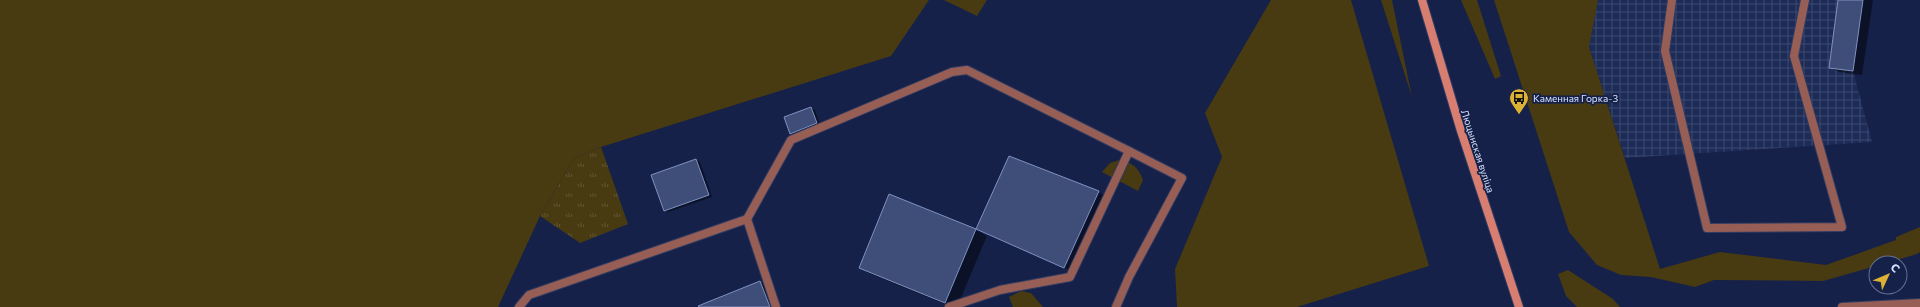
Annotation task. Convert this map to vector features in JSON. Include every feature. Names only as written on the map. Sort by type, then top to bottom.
[{"type":"main road","name":"Люцынская вуліца","points":[[1422,0],[1461,131],[1519,307]]},
{"type":"street","points":[[1672,0],[1665,51],[1707,228],[1842,226],[1794,56],[1805,0]]},
{"type":"street","points":[[519,307],[529,294],[747,220],[791,140],[952,72],[967,70],[1182,178],[1129,277],[1116,307]]},
{"type":"street","points":[[950,307],[1000,290],[1070,277],[1129,151]]},
{"type":"street","points":[[747,220],[776,307]]},
{"type":"street","points":[[1842,307],[1920,303]]},
{"type":"shaded area","points":[[1598,0],[1863,0],[1853,71],[1872,142],[1625,158],[1589,47]]},
{"type":"green space","points":[[0,0],[929,0],[891,56],[601,147],[574,158],[540,216],[498,307],[0,307]]},
{"type":"green space","points":[[944,0],[987,0],[977,16]]},
{"type":"green space","points":[[1271,0],[1351,0],[1429,266],[1297,307],[1177,307],[1175,269],[1222,157],[1205,113]]},
{"type":"green space","points":[[1381,0],[1392,0],[1412,97]]},
{"type":"green space","points":[[1461,0],[1477,0],[1501,76],[1495,79]]},
{"type":"green space","points":[[1494,0],[1598,0],[1589,47],[1660,269],[1720,252],[1826,265],[1896,240],[1896,237],[1920,227],[1920,252],[1908,257],[1908,255],[1868,255],[1868,268],[1823,281],[1714,280],[1695,287],[1651,277],[1621,275],[1597,265],[1569,232]]},
{"type":"green space","points":[[601,147],[628,224],[580,243],[540,216],[574,158]]},
{"type":"green space","points":[[1119,160],[1131,164],[1139,172],[1143,180],[1138,191],[1102,172],[1110,163]]},
{"type":"green space","points":[[1568,270],[1613,299],[1620,307],[1577,307],[1566,296],[1558,274]]},
{"type":"green space","points":[[1021,291],[1031,293],[1043,307],[1013,307],[1009,297]]},
{"type":"building","points":[[1838,0],[1863,0],[1853,71],[1829,68]]},
{"type":"building","points":[[811,107],[817,123],[790,134],[784,117]]},
{"type":"building","points":[[1009,156],[1099,191],[1064,268],[976,229]]},
{"type":"building","points":[[696,159],[709,195],[664,211],[651,175]]},
{"type":"building","points":[[889,194],[976,229],[945,303],[859,268]]},
{"type":"building","points":[[760,281],[770,307],[698,306]]},
{"type":"place","name":"Каменная Горка-3","points":[[1519,115]]}]
